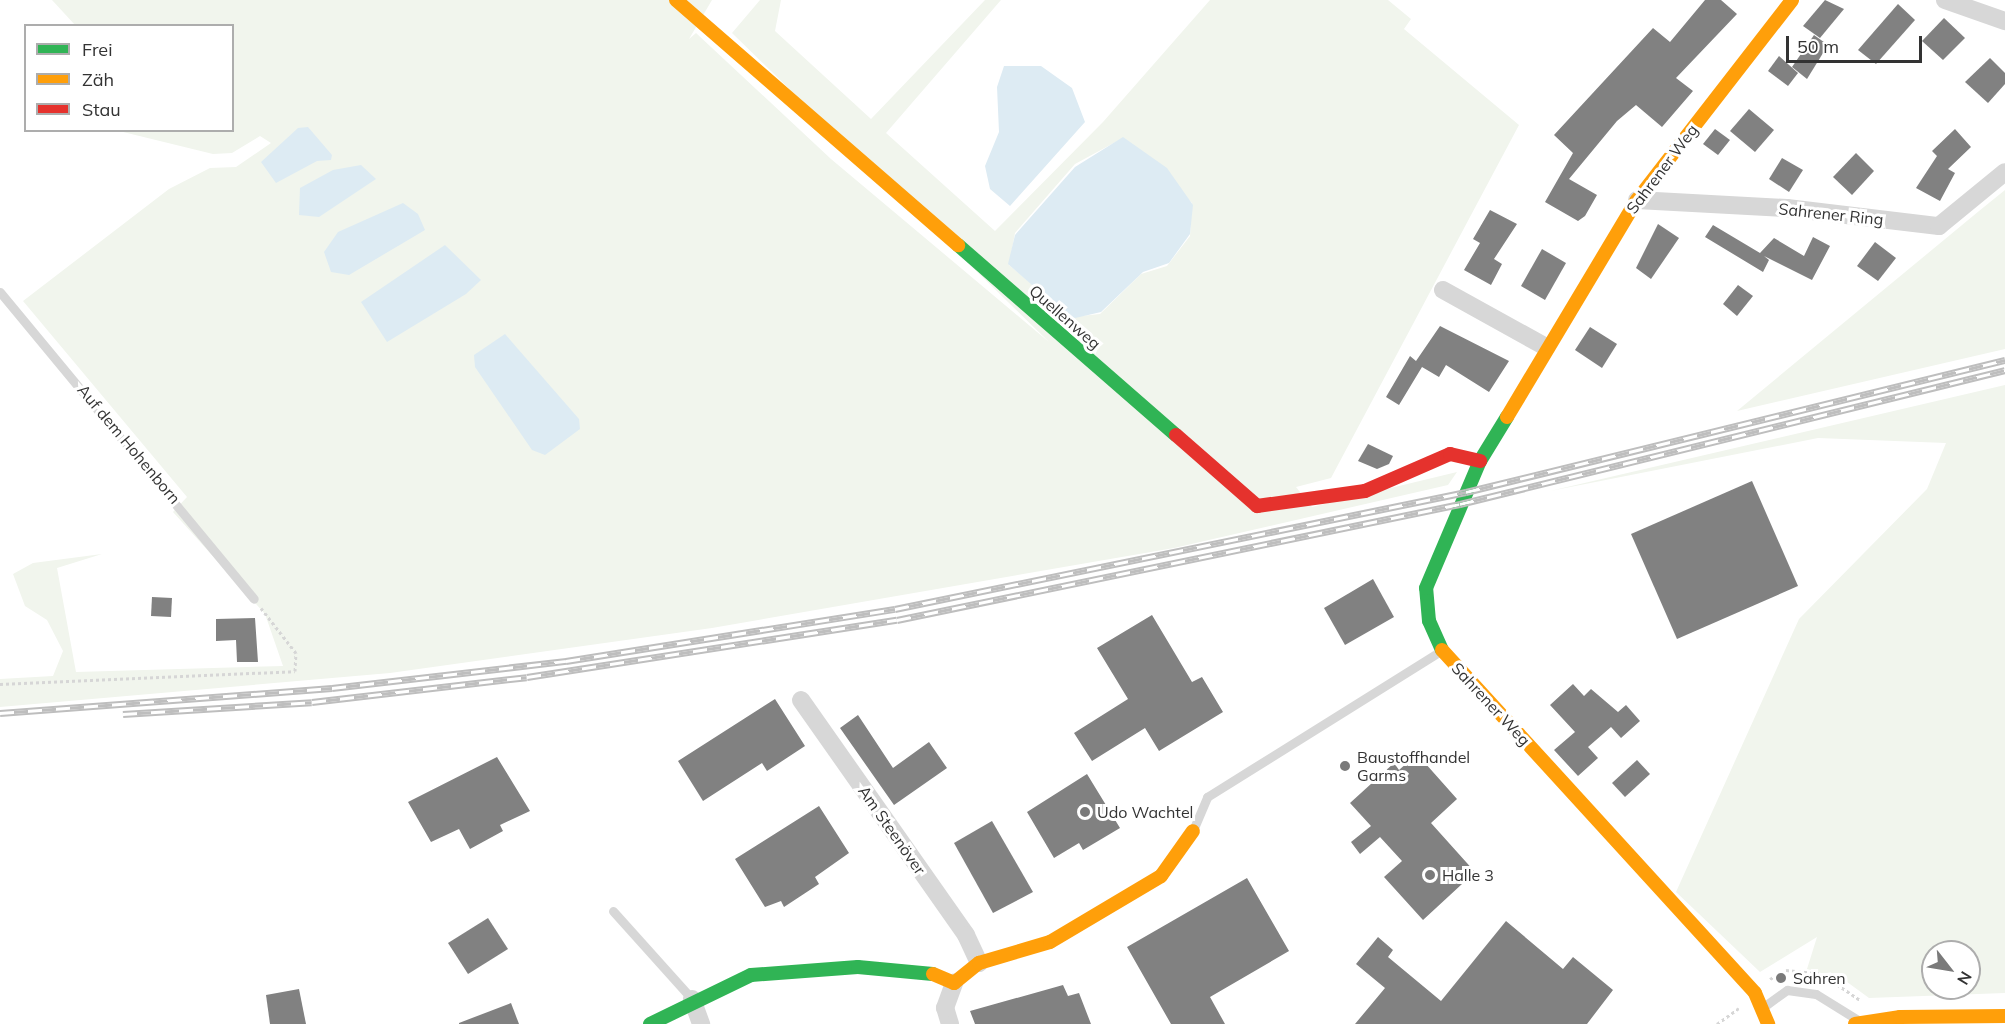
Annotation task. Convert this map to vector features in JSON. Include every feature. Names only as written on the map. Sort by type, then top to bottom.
[{"type":"street","name":"Quellenweg","points":[[676,0],[1257,506],[1365,491],[1450,454],[1480,461]]},
{"type":"street","name":"Sahrener Weg","points":[[1759,1012],[1654,880],[1442,650],[1429,621],[1426,588],[1480,461],[1546,347],[1637,200],[1792,0]]},
{"type":"street","points":[[1945,0],[2005,21]]},
{"type":"street","name":"Sahrener Ring","points":[[1637,200],[1787,208],[1939,226],[2005,172]]},
{"type":"street","points":[[1443,290],[1546,347]]},
{"type":"street","name":"Am Steenöver","points":[[801,700],[966,936],[979,963]]},
{"type":"street","points":[[950,1024],[945,1008],[954,983],[979,963],[1050,942],[1161,876],[1193,831]]},
{"type":"street","points":[[650,1024],[692,999],[750,975],[858,967],[927,971],[954,983]]},
{"type":"street","points":[[692,999],[701,1024]]},
{"type":"street","points":[[1859,1023],[2005,1016]]},
{"type":"lane","name":"Auf dem Hohenborn","points":[[0,292],[254,599]]},
{"type":"lane","points":[[1193,831],[1207,797],[1442,650]]},
{"type":"lane","points":[[1642,891],[1654,880]]},
{"type":"lane","points":[[613,911],[692,999]]},
{"type":"lane","points":[[1759,1012],[1787,990],[1816,994],[1859,1023]]},
{"type":"path","points":[[0,684],[295,671],[296,653],[254,599]]},
{"type":"path","points":[[1759,1012],[1786,970],[1804,970],[1836,980],[1856,999],[1866,1001]]},
{"type":"shaded area","points":[[52,0],[712,0],[689,39],[696,33],[831,159],[1049,342],[732,33],[760,0],[781,0],[775,31],[871,119],[985,0],[1001,0],[886,133],[995,231],[1103,122],[1210,0],[1388,0],[1411,19],[1404,29],[1519,125],[1331,478],[1296,487],[1312,507],[1457,472],[1448,485],[1174,548],[712,628],[390,673],[0,707],[0,679],[53,676],[63,651],[47,620],[25,606],[13,574],[33,563],[102,554],[57,568],[76,672],[283,666],[265,614],[173,512],[187,497],[23,301],[169,189],[210,168],[236,167],[271,143],[260,136],[232,153],[213,154],[123,132],[234,132],[234,24],[74,24]],"holes":[[[1123,138],[1192,203],[1190,236],[1167,266],[1141,274],[1100,314],[1071,317],[1009,265],[1015,233],[1075,164]]]},
{"type":"shaded area","points":[[1004,66],[1041,66],[1072,88],[1085,122],[1010,206],[990,189],[985,166],[999,132],[997,87]]},
{"type":"shaded area","points":[[308,127],[332,155],[331,160],[317,161],[276,183],[261,162],[298,128]]},
{"type":"shaded area","points":[[1123,137],[1167,168],[1193,205],[1190,234],[1169,263],[1143,272],[1101,312],[1071,319],[1008,264],[1015,235],[1075,167]]},
{"type":"shaded area","points":[[361,165],[376,179],[319,217],[299,215],[300,188],[333,170]]},
{"type":"shaded area","points":[[2005,190],[2005,349],[1737,411],[1979,211]]},
{"type":"shaded area","points":[[403,203],[418,214],[425,230],[349,275],[331,272],[324,252],[338,232]]},
{"type":"shaded area","points":[[445,245],[481,280],[466,294],[387,342],[361,302]]},
{"type":"shaded area","points":[[505,334],[579,419],[580,429],[545,455],[532,450],[475,367],[474,355]]},
{"type":"shaded area","points":[[2005,385],[2005,993],[1981,994],[1981,940],[1921,940],[1921,996],[1869,998],[1843,979],[1807,969],[1817,937],[1760,972],[1676,892],[1799,619],[1927,489],[1946,443],[1818,438],[1550,491]]},
{"type":"building","points":[[1705,0],[1721,0],[1737,14],[1676,78],[1693,91],[1662,127],[1636,105],[1617,121],[1569,179],[1597,195],[1585,216],[1578,221],[1545,202],[1573,153],[1554,135],[1653,28],[1670,42]]},
{"type":"building","points":[[1825,0],[1844,9],[1820,38],[1803,26]]},
{"type":"building","points":[[1898,4],[1915,20],[1876,64],[1858,50]]},
{"type":"building","points":[[1944,18],[1965,38],[1943,60],[1922,41]]},
{"type":"building","points":[[1814,35],[1828,45],[1807,79],[1792,67]]},
{"type":"building","points":[[1779,56],[1798,73],[1788,86],[1768,71]]},
{"type":"building","points":[[1990,58],[2005,73],[2005,84],[1988,103],[1965,82]]},
{"type":"building","points":[[1749,109],[1774,130],[1755,152],[1730,131]]},
{"type":"building","points":[[1715,129],[1730,140],[1718,155],[1703,144]]},
{"type":"building","points":[[1955,129],[1971,147],[1948,169],[1955,173],[1940,201],[1916,188],[1937,156],[1932,151]]},
{"type":"building","points":[[1856,153],[1874,171],[1852,195],[1833,177]]},
{"type":"building","points":[[1782,158],[1803,170],[1789,192],[1769,179]]},
{"type":"building","points":[[1490,210],[1517,224],[1494,259],[1502,264],[1491,285],[1464,270],[1480,243],[1473,239]]},
{"type":"building","points":[[1658,224],[1679,238],[1651,279],[1636,268]]},
{"type":"building","points":[[1713,225],[1760,253],[1774,238],[1804,256],[1813,237],[1830,246],[1812,280],[1764,256],[1769,260],[1763,272],[1705,237]]},
{"type":"building","points":[[1875,242],[1896,258],[1878,281],[1857,266]]},
{"type":"building","points":[[1542,249],[1566,263],[1545,300],[1521,286]]},
{"type":"building","points":[[1738,285],[1753,296],[1737,316],[1723,304]]},
{"type":"building","points":[[1440,326],[1509,361],[1489,392],[1446,365],[1439,377],[1422,367],[1399,405],[1386,397],[1410,356],[1416,361]]},
{"type":"building","points":[[1590,327],[1617,344],[1602,368],[1575,350]]},
{"type":"building","points":[[1368,444],[1393,456],[1389,464],[1377,469],[1358,461]]},
{"type":"building","points":[[1752,481],[1798,586],[1677,639],[1631,534]]},
{"type":"building","points":[[1373,579],[1394,617],[1345,645],[1324,608]]},
{"type":"building","points":[[152,597],[172,598],[171,617],[151,616]]},
{"type":"building","points":[[1152,615],[1192,682],[1202,677],[1223,712],[1159,751],[1145,728],[1092,761],[1074,733],[1128,699],[1097,648]]},
{"type":"building","points":[[255,618],[258,662],[237,662],[236,640],[216,641],[216,619]]},
{"type":"building","points":[[1573,684],[1584,696],[1591,689],[1618,712],[1626,705],[1640,721],[1621,738],[1611,727],[1588,747],[1598,758],[1578,776],[1554,750],[1575,732],[1550,705]]},
{"type":"building","points":[[775,699],[805,746],[767,771],[762,763],[703,801],[678,761]]},
{"type":"building","points":[[858,715],[893,768],[929,742],[947,768],[894,805],[840,728]]},
{"type":"building","points":[[1417,754],[1457,799],[1431,823],[1475,872],[1423,920],[1384,877],[1402,861],[1380,837],[1360,854],[1351,842],[1371,826],[1350,803],[1394,763],[1399,770]]},
{"type":"building","points":[[497,757],[530,811],[500,825],[503,831],[470,849],[459,829],[431,842],[408,802]]},
{"type":"building","points":[[1637,760],[1650,774],[1625,797],[1612,783]]},
{"type":"building","name":"Udo Wachtel","points":[[1087,774],[1120,828],[1083,850],[1079,843],[1054,858],[1027,812]]},
{"type":"building","points":[[819,806],[849,853],[815,877],[819,884],[784,907],[781,901],[765,907],[735,859]]},
{"type":"building","points":[[992,821],[1033,892],[993,913],[954,843]]},
{"type":"building","points":[[1247,878],[1289,951],[1210,997],[1225,1024],[1171,1024],[1127,947]]},
{"type":"building","points":[[488,918],[508,949],[468,974],[448,943]]},
{"type":"building","points":[[1506,921],[1563,969],[1573,957],[1613,990],[1587,1024],[1355,1024],[1385,988],[1356,964],[1378,937],[1393,950],[1388,957],[1441,1001]]},
{"type":"building","points":[[1063,985],[1068,996],[1079,993],[1091,1024],[975,1024],[970,1011]]},
{"type":"building","points":[[299,989],[306,1024],[270,1024],[266,995]]},
{"type":"building","points":[[511,1003],[519,1024],[459,1024],[459,1023]]},
{"type":"railway","points":[[0,713],[332,688],[566,661],[895,609],[1466,492],[2005,360]]},
{"type":"railway","points":[[123,714],[312,702],[527,677],[897,620],[1460,504],[2005,370]]},
{"type":"traffic: fast","points":[[958,245],[1176,435]]},
{"type":"traffic: fast","points":[[1442,650],[1429,621],[1426,588],[1480,461],[1507,417]]},
{"type":"traffic: fast","points":[[650,1024],[751,975],[858,967],[933,974]]},
{"type":"traffic: slow","points":[[676,0],[958,245]]},
{"type":"traffic: slow","points":[[1507,417],[1637,200],[1792,0]]},
{"type":"traffic: slow","points":[[1442,650],[1755,993],[1768,1024]]},
{"type":"traffic: slow","points":[[933,974],[954,983],[979,963],[1050,942],[1161,876],[1193,831]]},
{"type":"traffic: slow","points":[[1855,1024],[1900,1017],[2005,1016]]},
{"type":"traffic: jam","points":[[1176,435],[1257,506],[1365,491],[1450,454],[1480,461]]},
{"type":"place","name":"Baustoffhandel Garms","points":[[1345,766]]},
{"type":"place","name":"Udo Wachtel","points":[[1085,812]]},
{"type":"place","name":"Halle 3","points":[[1430,875]]},
{"type":"place","name":"Sahren","points":[[1781,978]]}]
